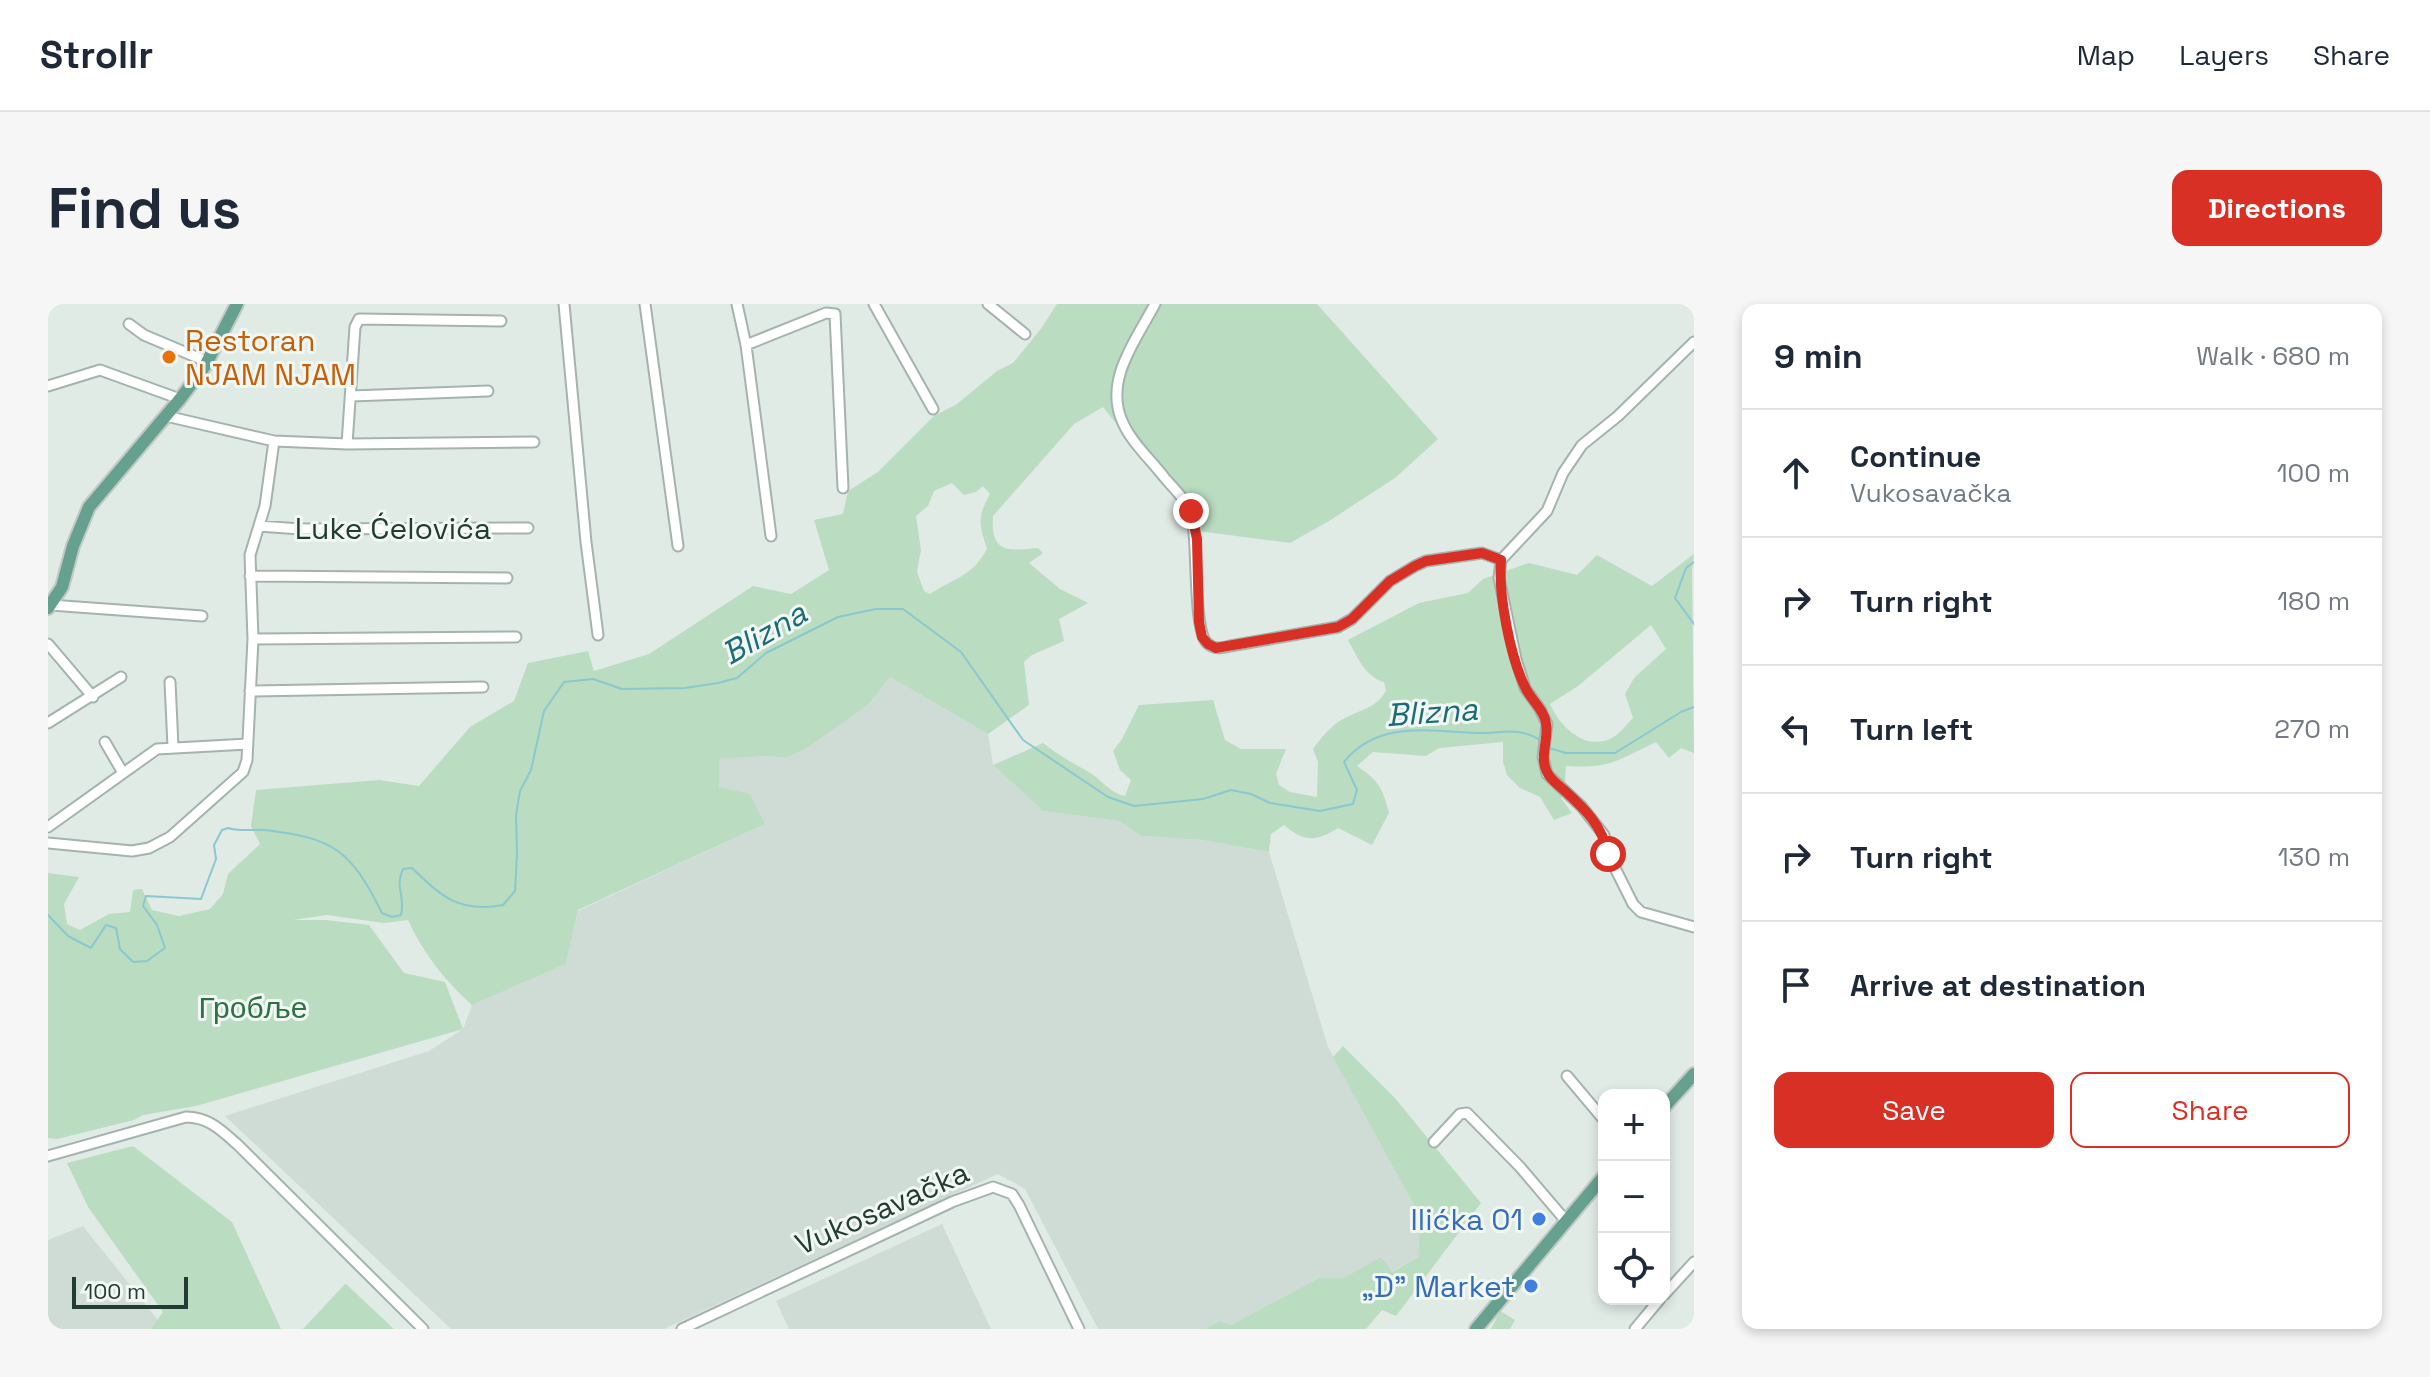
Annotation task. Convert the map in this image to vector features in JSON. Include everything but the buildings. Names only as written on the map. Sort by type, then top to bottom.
[{"type":"main road","points":[[49,606],[62,587],[89,507],[208,362],[237,304]]},
{"type":"main road","points":[[1670,1100],[1694,1074]]},
{"type":"main road","points":[[1476,1329],[1598,1183]]},
{"type":"street","points":[[564,304],[581,498],[598,635]]},
{"type":"street","points":[[645,304],[678,546]]},
{"type":"street","points":[[737,304],[746,345],[771,536]]},
{"type":"street","points":[[874,304],[933,409]]},
{"type":"street","points":[[988,304],[1025,334]]},
{"type":"street","points":[[1155,304],[1119,373],[1116,399],[1123,423],[1191,511],[1197,539],[1199,622],[1202,637],[1208,644],[1216,648],[1338,627],[1352,619],[1406,570],[1426,561],[1482,553],[1501,560]]},
{"type":"street","points":[[746,345],[826,313],[835,314],[843,488]]},
{"type":"street","points":[[347,444],[355,327],[359,319],[501,321]]},
{"type":"street","points":[[129,324],[144,335],[208,362]]},
{"type":"street","points":[[1694,342],[1618,416],[1582,445],[1563,473],[1547,511],[1501,560],[1501,594],[1516,659],[1525,688],[1547,724],[1543,757],[1547,774],[1582,807],[1604,835],[1608,854],[1633,904],[1641,912],[1694,927]]},
{"type":"street","points":[[48,386],[100,370],[180,399]]},
{"type":"street","points":[[351,396],[488,391]]},
{"type":"street","points":[[166,416],[274,441],[347,444],[534,442]]},
{"type":"street","points":[[48,843],[132,851],[156,845],[239,778],[247,760],[248,744],[253,639],[250,555],[265,506],[274,441]]},
{"type":"street","name":"Luke Ćelovića","points":[[259,526],[300,529],[528,528]]},
{"type":"street","name":"Luke Ćelovića","points":[[250,576],[507,578]]},
{"type":"street","points":[[49,606],[202,616]]},
{"type":"street","points":[[253,639],[516,637]]},
{"type":"street","points":[[48,644],[93,697]]},
{"type":"street","points":[[48,723],[121,677]]},
{"type":"street","points":[[170,682],[173,747]]},
{"type":"street","points":[[250,691],[483,687]]},
{"type":"street","points":[[105,742],[123,773]]},
{"type":"street","points":[[48,827],[157,749],[248,744]]},
{"type":"street","points":[[1567,1076],[1598,1113]]},
{"type":"street","points":[[1434,1142],[1460,1114],[1467,1113],[1520,1167],[1566,1221]]},
{"type":"street","points":[[48,1156],[186,1117],[199,1117],[220,1129],[238,1145],[423,1329]]},
{"type":"street","name":"Vukosavačka","points":[[682,1329],[952,1202],[993,1187],[1012,1194],[1019,1205],[1079,1329]]},
{"type":"street","points":[[1670,1288],[1694,1262]]},
{"type":"street","points":[[1635,1329],[1655,1305]]},
{"type":"shaded area","points":[[890,677],[988,734],[993,765],[1043,811],[1119,821],[1141,836],[1202,840],[1269,852],[1328,1047],[1420,1216],[1418,1257],[1391,1272],[1381,1257],[1343,1278],[1319,1278],[1231,1325],[1219,1321],[1205,1329],[1098,1329],[1025,1189],[998,1174],[664,1329],[451,1329],[225,1116],[429,1051],[463,1029],[472,1005],[566,964],[578,911],[765,824],[718,787],[718,759],[788,758],[868,705]]},
{"type":"shaded area","points":[[942,1224],[991,1329],[789,1329],[776,1301]]},
{"type":"shaded area","points":[[83,1226],[158,1320],[151,1329],[48,1329],[48,1240]]},
{"type":"green space","name":"Гробље","points":[[1057,304],[1317,304],[1438,439],[1395,478],[1290,543],[1191,530],[1184,510],[1103,407],[1074,424],[993,516],[998,544],[1018,550],[1038,548],[1043,553],[1029,563],[1060,589],[1088,603],[1059,619],[1064,641],[1032,655],[1024,662],[1029,705],[988,734],[890,677],[868,705],[787,758],[719,759],[719,787],[750,794],[765,824],[578,910],[566,964],[472,1005],[436,966],[408,920],[384,923],[327,915],[293,920],[369,925],[404,973],[445,982],[463,1029],[196,1106],[143,1115],[57,1139],[48,1138],[48,873],[79,877],[64,904],[67,924],[80,930],[109,914],[130,912],[133,890],[142,889],[152,910],[179,916],[210,909],[223,894],[228,874],[260,844],[251,826],[256,790],[379,780],[419,786],[470,727],[514,701],[528,663],[588,651],[594,671],[649,654],[753,586],[791,594],[829,570],[814,520],[843,514],[848,491],[878,472],[934,416],[957,404],[997,371],[1013,363]],"holes":[[[952,483],[964,495],[976,492],[983,486],[990,494],[981,521],[987,549],[969,572],[930,594],[924,591],[917,572],[921,550],[916,516],[928,506],[934,491]]]},
{"type":"green space","points":[[1694,554],[1694,753],[1681,748],[1669,758],[1656,742],[1604,764],[1566,766],[1561,798],[1572,813],[1554,820],[1540,797],[1520,788],[1507,775],[1503,762],[1503,742],[1439,748],[1426,756],[1373,752],[1357,766],[1379,785],[1389,813],[1372,845],[1338,828],[1323,836],[1310,838],[1297,835],[1284,825],[1271,834],[1269,852],[1202,840],[1141,836],[1119,821],[1043,811],[993,765],[1043,743],[1125,796],[1131,780],[1120,770],[1113,751],[1139,705],[1213,700],[1225,740],[1241,749],[1286,749],[1276,774],[1279,785],[1290,792],[1317,797],[1318,762],[1313,749],[1335,724],[1373,705],[1386,691],[1384,682],[1367,671],[1348,640],[1419,603],[1468,593],[1483,579],[1529,563],[1577,575],[1597,555],[1652,586]],"holes":[[[1651,625],[1666,649],[1634,678],[1625,694],[1633,718],[1615,736],[1605,741],[1594,742],[1576,735],[1560,721],[1550,704],[1578,686]]]},
{"type":"green space","points":[[1343,1046],[1394,1097],[1481,1203],[1396,1316],[1382,1310],[1366,1329],[1205,1329],[1219,1321],[1231,1325],[1319,1278],[1343,1278],[1381,1257],[1392,1272],[1418,1257],[1420,1216],[1333,1057]]},
{"type":"green space","points":[[133,1146],[232,1222],[281,1329],[151,1329],[163,1312],[88,1207],[67,1163]]},
{"type":"green space","points":[[346,1284],[394,1329],[303,1329]]},
{"type":"green space","points":[[1500,1311],[1515,1320],[1510,1329],[1491,1329]]},
{"type":"waterway","name":"Blizna","points":[[1694,562],[1686,568],[1675,598],[1694,624]]},
{"type":"waterway","name":"Blizna","points":[[48,915],[68,936],[91,948],[106,925],[116,928],[120,949],[133,962],[147,961],[165,948],[157,925],[143,906],[146,896],[201,899],[216,859],[214,845],[222,830],[228,828],[289,833],[325,843],[350,862],[382,913],[392,917],[401,915],[400,882],[403,869],[412,868],[452,900],[474,907],[503,905],[515,891],[516,815],[520,791],[531,770],[544,711],[564,682],[593,679],[622,689],[685,688],[718,683],[737,678],[766,653],[838,617],[876,609],[903,609],[961,652],[1023,740],[1108,797],[1134,806],[1203,799],[1231,790],[1251,794],[1270,803],[1320,811],[1353,804],[1357,790],[1344,762],[1372,739],[1423,730],[1517,732],[1542,741]]},
{"type":"waterway","name":"Blizna","points":[[1549,748],[1566,753],[1615,753],[1694,707]]},
{"type":"place","name":"Restoran NJAM NJAM","points":[[169,357]]},
{"type":"place","name":"Ilićka 01","points":[[1539,1219]]},
{"type":"place","name":"„D” Market","points":[[1531,1286]]},
{"type":"route","points":[[1191,511],[1197,539],[1199,622],[1202,637],[1216,648],[1338,627],[1352,619],[1390,581],[1426,561],[1482,553],[1501,560],[1501,594],[1516,659],[1525,688],[1547,724],[1543,757],[1547,774],[1582,807],[1604,835],[1608,854]]}]
